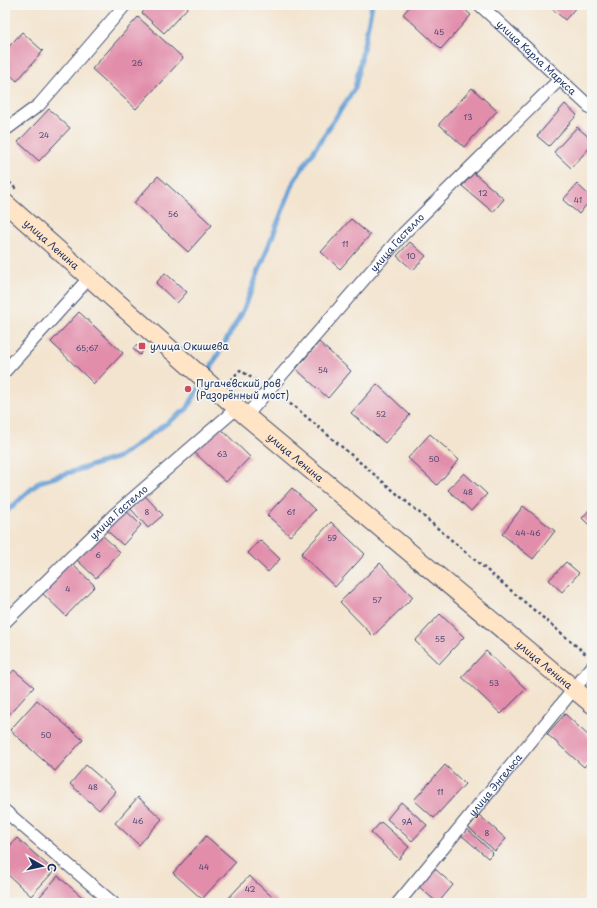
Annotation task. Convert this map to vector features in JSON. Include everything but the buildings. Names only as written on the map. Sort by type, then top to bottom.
[{"type":"main road","name":"улица Ленина","points":[[5,203],[242,412],[592,704]]},
{"type":"street","points":[[5,130],[39,105],[125,5]]},
{"type":"street","name":"улица Карла Маркса","points":[[480,5],[592,109]]},
{"type":"street","name":"улица Гастелло","points":[[5,622],[115,514],[269,389],[404,233],[560,79]]},
{"type":"street","points":[[5,371],[90,277]]},
{"type":"street","name":"улица Энгельса","points":[[398,903],[592,667]]},
{"type":"street","points":[[5,811],[113,903]]},
{"type":"path","points":[[5,178],[17,190]]},
{"type":"path","points":[[228,383],[240,370],[296,408],[592,659]]},
{"type":"waterway","points":[[5,513],[39,482],[119,457],[187,409],[244,309],[294,181],[355,88],[372,5]]},
{"type":"place","name":"улица Окишева","points":[[142,346]]},
{"type":"place","name":"Пугачевский ров (Разорённый мост)","points":[[188,389]]}]
